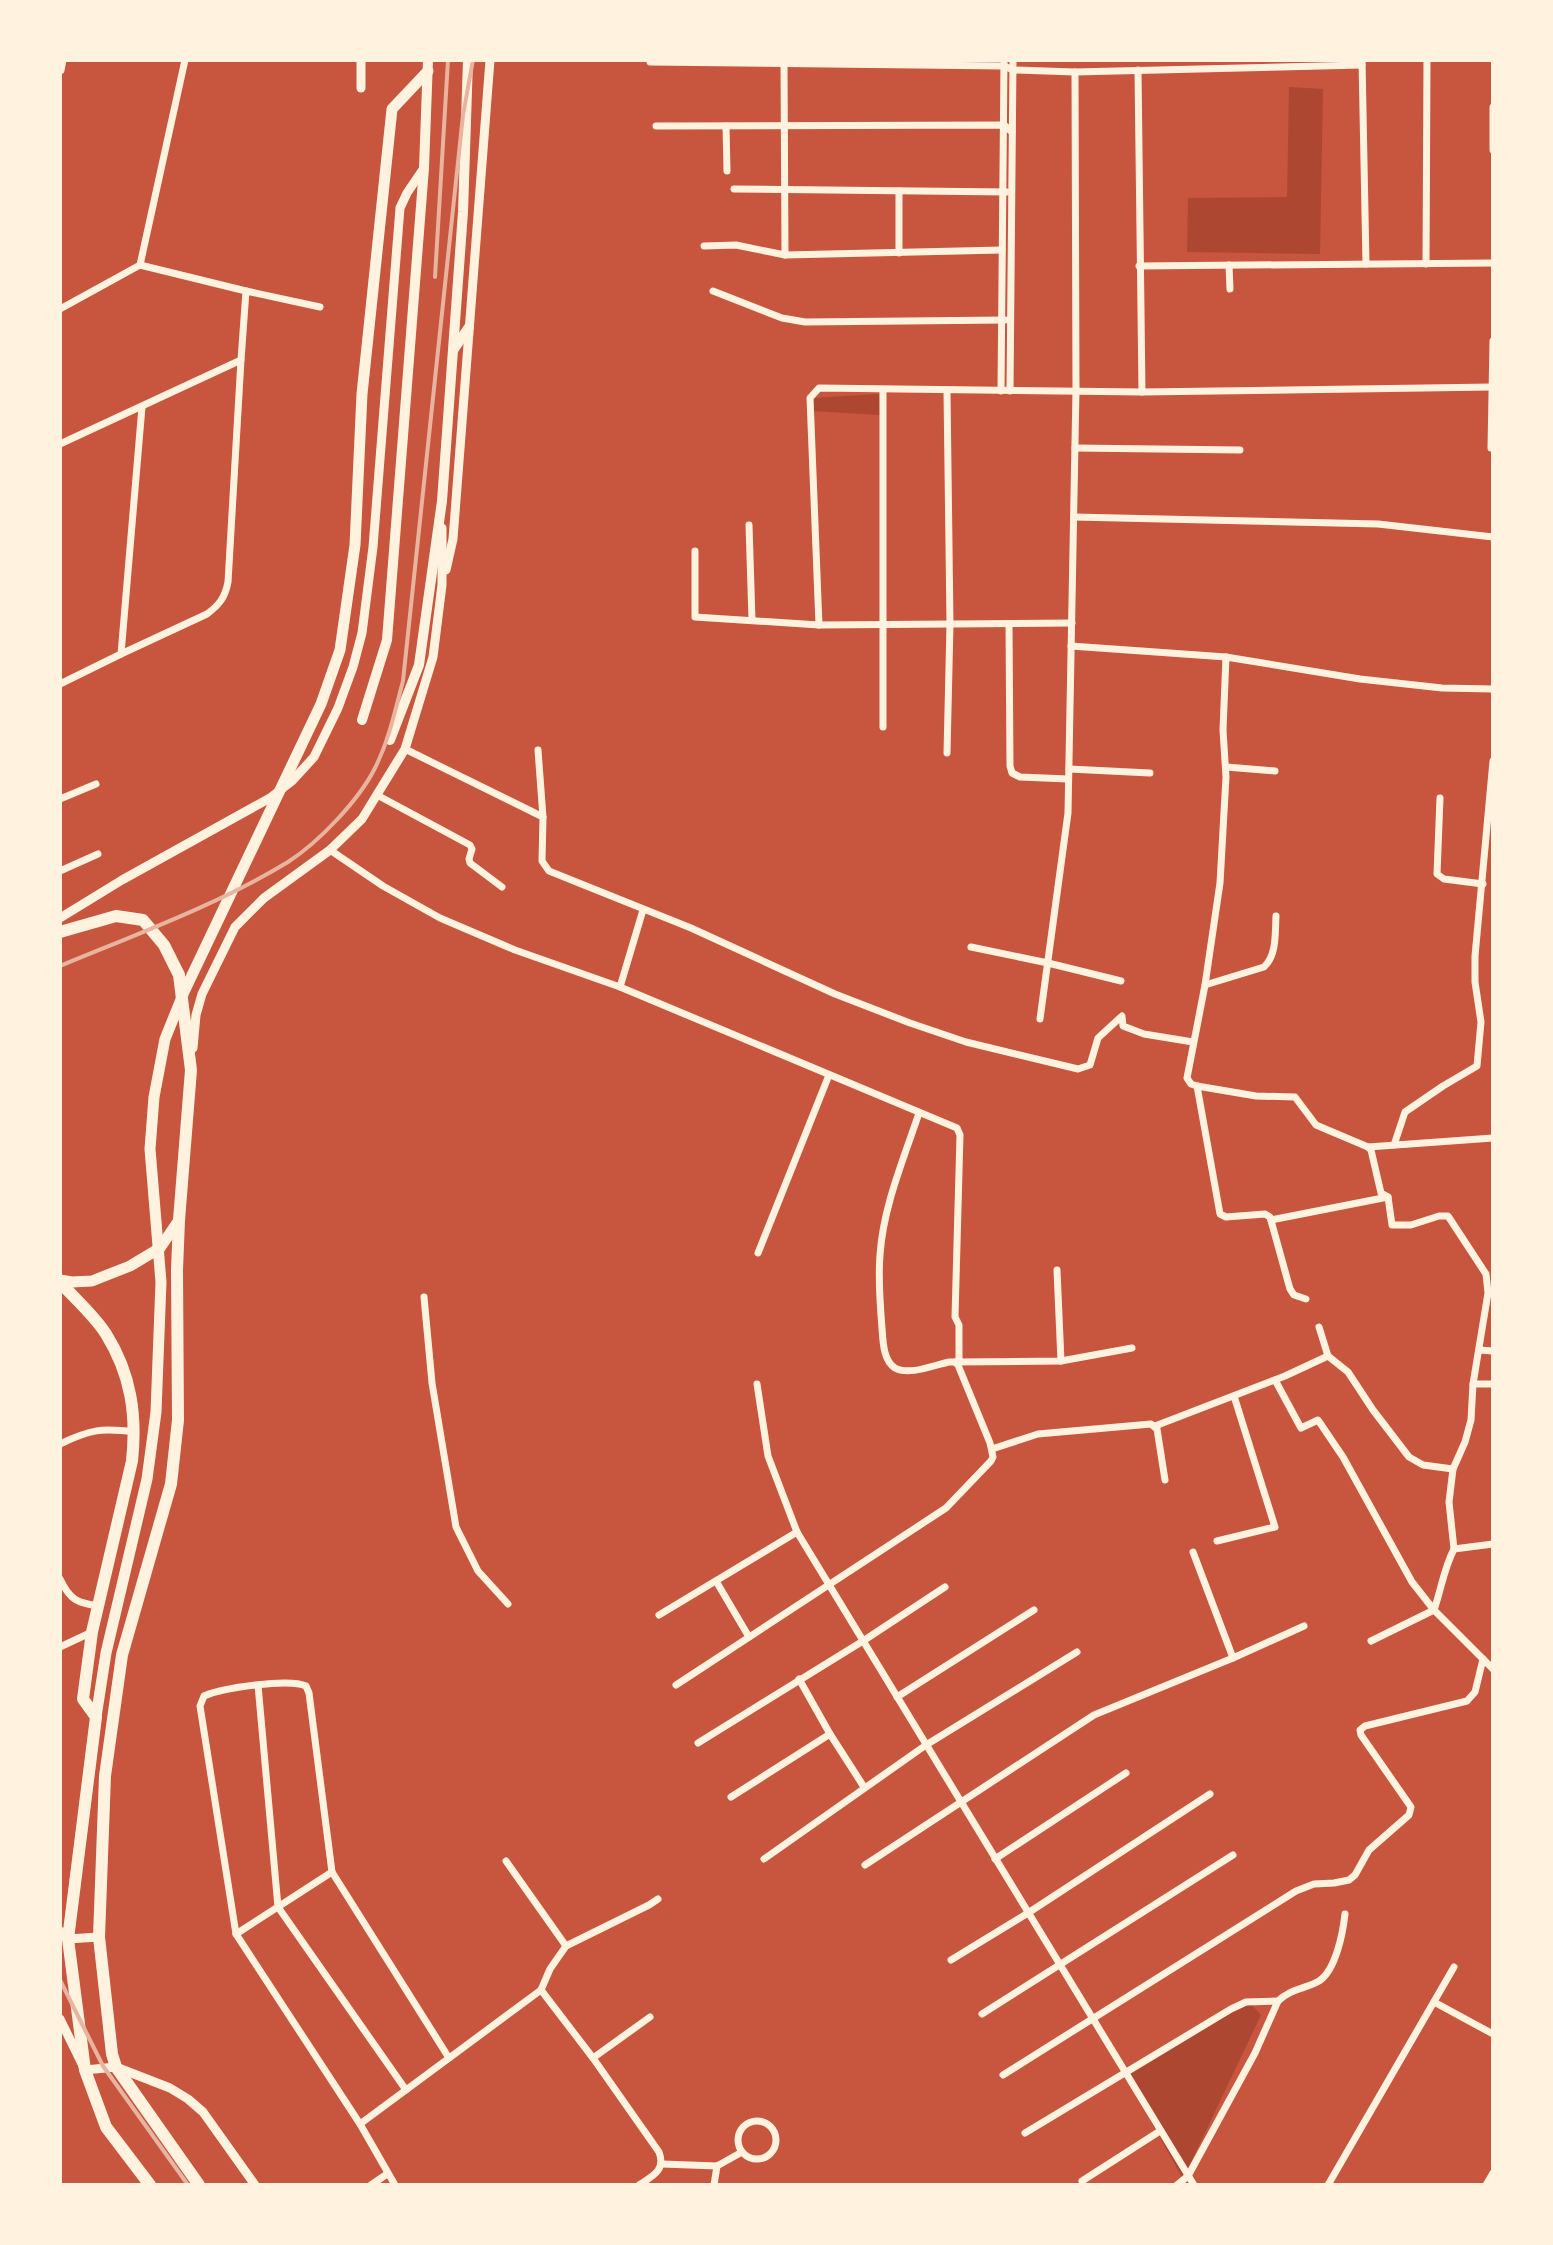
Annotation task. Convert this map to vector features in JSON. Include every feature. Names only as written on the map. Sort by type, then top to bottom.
[{"type":"highway","points":[[60,932],[116,916],[143,920],[164,945],[179,975],[191,1070],[177,1270],[178,1420],[171,1484],[122,1655],[105,1776],[99,1937],[116,2067],[199,2185]]},
{"type":"highway","points":[[60,1281],[105,1333],[126,1372],[135,1432],[132,1461],[92,1632],[83,1699],[96,1717],[64,1935],[85,2070],[106,2127],[150,2185]]},
{"type":"main road","points":[[390,740],[419,665],[442,501],[463,212],[468,60]]},
{"type":"main road","points":[[362,720],[387,640],[424,168],[428,65]]},
{"type":"main road","points":[[96,1717],[106,1653],[147,1479],[156,1412],[161,1282],[150,1149],[154,1097],[165,1039],[184,992],[321,704],[340,650],[355,545],[362,394],[392,109],[428,65]]},
{"type":"main road","points":[[453,351],[469,327]]},
{"type":"main road","points":[[60,1281],[92,1281],[130,1266],[160,1248],[179,1220]]},
{"type":"street","points":[[60,70],[62,60]]},
{"type":"street","points":[[140,265],[185,60]]},
{"type":"street","points":[[361,60],[361,88]]},
{"type":"street","points":[[191,1070],[199,1005],[235,927],[264,898],[330,850],[362,819],[405,749],[433,657],[442,585],[453,539],[490,60]]},
{"type":"street","points":[[1007,320],[1002,250],[1012,132],[1013,60]]},
{"type":"street","points":[[1426,264],[1427,60]]},
{"type":"street","points":[[650,62],[1004,63],[1013,70],[1075,72],[1362,63],[1366,264]]},
{"type":"street","points":[[784,63],[785,255]]},
{"type":"street","points":[[1004,63],[1006,391]]},
{"type":"street","points":[[1138,70],[1142,392]]},
{"type":"street","points":[[1040,1019],[1068,813],[1076,390],[1075,72]]},
{"type":"street","points":[[1493,107],[1493,150]]},
{"type":"street","points":[[656,126],[1004,125],[1012,132]]},
{"type":"street","points":[[726,126],[727,171]]},
{"type":"street","points":[[60,918],[270,798],[292,781],[314,757],[338,708],[362,633],[373,547],[400,208],[424,168]]},
{"type":"street","points":[[734,189],[1007,192]]},
{"type":"street","points":[[899,191],[899,253]]},
{"type":"street","points":[[704,246],[736,245],[785,255],[1002,250]]},
{"type":"street","points":[[1139,266],[1493,263]]},
{"type":"street","points":[[60,309],[140,265],[320,307]]},
{"type":"street","points":[[1229,265],[1230,289]]},
{"type":"street","points":[[60,684],[207,614],[225,596],[246,291]]},
{"type":"street","points":[[713,291],[782,318],[805,322],[1007,320]]},
{"type":"street","points":[[1491,448],[1493,341]]},
{"type":"street","points":[[60,444],[241,360]]},
{"type":"street","points":[[819,625],[810,398],[819,388],[1142,392],[1492,387]]},
{"type":"street","points":[[883,390],[883,727]]},
{"type":"street","points":[[947,391],[950,624],[947,753]]},
{"type":"street","points":[[121,654],[142,407]]},
{"type":"street","points":[[1075,448],[1240,450]]},
{"type":"street","points":[[442,501],[442,585]]},
{"type":"street","points":[[1074,517],[1378,524],[1493,537]]},
{"type":"street","points":[[749,525],[752,620]]},
{"type":"street","points":[[695,551],[695,617],[819,625],[1072,623]]},
{"type":"street","points":[[1009,624],[1012,773],[1020,777],[1068,779]]},
{"type":"street","points":[[1071,646],[1226,657],[1360,679],[1442,688],[1493,689]]},
{"type":"street","points":[[1226,657],[1223,849],[1205,985],[1186,1074],[1188,1081],[1197,1086],[1256,1096],[1295,1097],[1316,1125],[1368,1147],[1493,1138]]},
{"type":"street","points":[[405,749],[543,817]]},
{"type":"street","points":[[538,750],[543,817],[542,861],[549,871],[702,933],[847,999],[966,1042],[1078,1069],[1090,1065],[1102,1033],[1122,1016],[1123,1026],[1134,1031],[1193,1042]]},
{"type":"street","points":[[1394,1145],[1405,1112],[1477,1066],[1481,1022],[1474,968],[1493,761]]},
{"type":"street","points":[[1226,767],[1275,771]]},
{"type":"street","points":[[1069,769],[1150,773]]},
{"type":"street","points":[[60,799],[96,784]]},
{"type":"street","points":[[377,795],[470,845],[470,863],[502,887]]},
{"type":"street","points":[[1440,798],[1437,874],[1444,879],[1483,884]]},
{"type":"street","points":[[330,850],[383,886],[440,918],[515,950],[620,987],[954,1125],[960,1135],[955,1317],[959,1325],[957,1362],[992,1449],[993,1457],[988,1467],[946,1508],[676,1685]]},
{"type":"street","points":[[60,871],[98,854]]},
{"type":"street","points":[[620,987],[643,910]]},
{"type":"street","points":[[1205,985],[1264,967],[1273,955],[1276,916]]},
{"type":"street","points":[[971,947],[1121,981]]},
{"type":"street","points":[[1481,1022],[1493,1023]]},
{"type":"street","points":[[758,1253],[829,1075]]},
{"type":"street","points":[[1197,1086],[1220,1214],[1226,1217],[1265,1214],[1271,1220],[1290,1289],[1294,1295],[1306,1299]]},
{"type":"street","points":[[919,1113],[883,1231],[880,1254],[879,1294],[883,1344],[888,1360],[899,1370],[907,1371],[957,1362],[1061,1361],[1132,1348]]},
{"type":"street","points":[[1368,1147],[1381,1193],[1388,1197]]},
{"type":"street","points":[[1271,1220],[1388,1197]]},
{"type":"street","points":[[1371,1641],[1434,1610],[1445,1580],[1448,1560],[1454,1549],[1449,1502],[1453,1469],[1468,1430],[1473,1384],[1490,1299],[1486,1274],[1451,1218],[1439,1216],[1411,1225],[1392,1225],[1388,1197]]},
{"type":"street","points":[[1057,1270],[1061,1361]]},
{"type":"street","points":[[424,1297],[432,1383],[456,1527],[478,1571],[508,1604]]},
{"type":"street","points":[[1319,1327],[1328,1356],[1348,1372],[1409,1457],[1423,1465],[1453,1469]]},
{"type":"street","points":[[1479,1350],[1493,1351]]},
{"type":"street","points":[[992,1449],[1050,1432],[1155,1426],[1328,1356]]},
{"type":"street","points":[[1275,1380],[1301,1428],[1318,1420],[1343,1457],[1406,1573],[1434,1610],[1493,1669]]},
{"type":"street","points":[[757,1384],[768,1456],[797,1532],[1194,2185]]},
{"type":"street","points":[[1473,1384],[1493,1384]]},
{"type":"street","points":[[1217,1541],[1275,1527],[1234,1396]]},
{"type":"street","points":[[1155,1426],[1165,1480]]},
{"type":"street","points":[[60,1444],[92,1430],[107,1428],[135,1432]]},
{"type":"street","points":[[659,1615],[797,1532]]},
{"type":"street","points":[[1454,1549],[1493,1544]]},
{"type":"street","points":[[1193,1552],[1233,1658]]},
{"type":"street","points":[[60,1579],[75,1601],[99,1606]]},
{"type":"street","points":[[716,1581],[749,1637]]},
{"type":"street","points":[[698,1743],[945,1587]]},
{"type":"street","points":[[897,1697],[1034,1610]]},
{"type":"street","points":[[865,1865],[1094,1715],[1304,1626]]},
{"type":"street","points":[[60,1647],[92,1632]]},
{"type":"street","points":[[764,1859],[926,1745],[1077,1652]]},
{"type":"street","points":[[1003,2075],[1296,1891],[1314,1884],[1345,1882],[1355,1875],[1369,1850],[1409,1815],[1411,1807],[1360,1730],[1365,1726],[1467,1701],[1475,1692],[1483,1659]]},
{"type":"street","points":[[799,1679],[864,1787]]},
{"type":"street","points":[[395,2185],[360,2124],[236,1934],[200,1706],[204,1696],[258,1685],[300,1683],[306,1686],[332,1872],[449,2058]]},
{"type":"street","points":[[258,1685],[278,1907],[406,2090]]},
{"type":"street","points":[[731,1797],[830,1734]]},
{"type":"street","points":[[995,1859],[1126,1773]]},
{"type":"street","points":[[951,1960],[1210,1794]]},
{"type":"street","points":[[982,2014],[1233,1855]]},
{"type":"street","points":[[506,1861],[566,1946]]},
{"type":"street","points":[[236,1934],[332,1872]]},
{"type":"street","points":[[360,2124],[541,1990],[550,1969],[566,1946],[658,1899]]},
{"type":"street","points":[[1177,2185],[1188,2176],[1255,2053],[1278,2001],[1285,1994],[1319,1981],[1327,1973],[1342,1935],[1345,1914]]},
{"type":"street","points":[[64,1935],[99,1937]]},
{"type":"street","points":[[1328,2185],[1454,1967]]},
{"type":"street","points":[[541,1990],[659,2152],[662,2164],[655,2175],[639,2185]]},
{"type":"street","points":[[1025,2133],[1237,2006],[1246,2002],[1278,2001]]},
{"type":"street","points":[[1434,2002],[1493,2034]]},
{"type":"street","points":[[593,2058],[650,2017]]},
{"type":"street","points":[[60,2019],[85,2070],[116,2067],[170,2088],[188,2099],[203,2112],[255,2185]]},
{"type":"street","points":[[756,2120],[773,2128],[776,2141],[771,2153],[759,2159],[742,2152],[738,2134],[745,2124],[756,2120]]},
{"type":"street","points":[[1082,2181],[1160,2131]]},
{"type":"street","points":[[662,2164],[717,2166],[742,2152]]},
{"type":"street","points":[[714,2185],[717,2166]]},
{"type":"street","points":[[1486,2185],[1493,2173]]},
{"type":"street","points":[[371,2185],[387,2174]]},
{"type":"shaded area","points":[[1289,87],[1323,89],[1320,254],[1187,252],[1188,198],[1287,197]]},
{"type":"shaded area","points":[[879,394],[880,415],[812,411],[811,398]]},
{"type":"shaded area","points":[[1249,2002],[1261,2015],[1183,2179],[1126,2077]]},
{"type":"railway","points":[[435,277],[448,60]]},
{"type":"railway","points":[[60,966],[205,905],[288,862],[349,807],[380,757],[403,681],[463,115],[473,60]]},
{"type":"railway","points":[[60,1980],[103,2066],[188,2185]]}]
